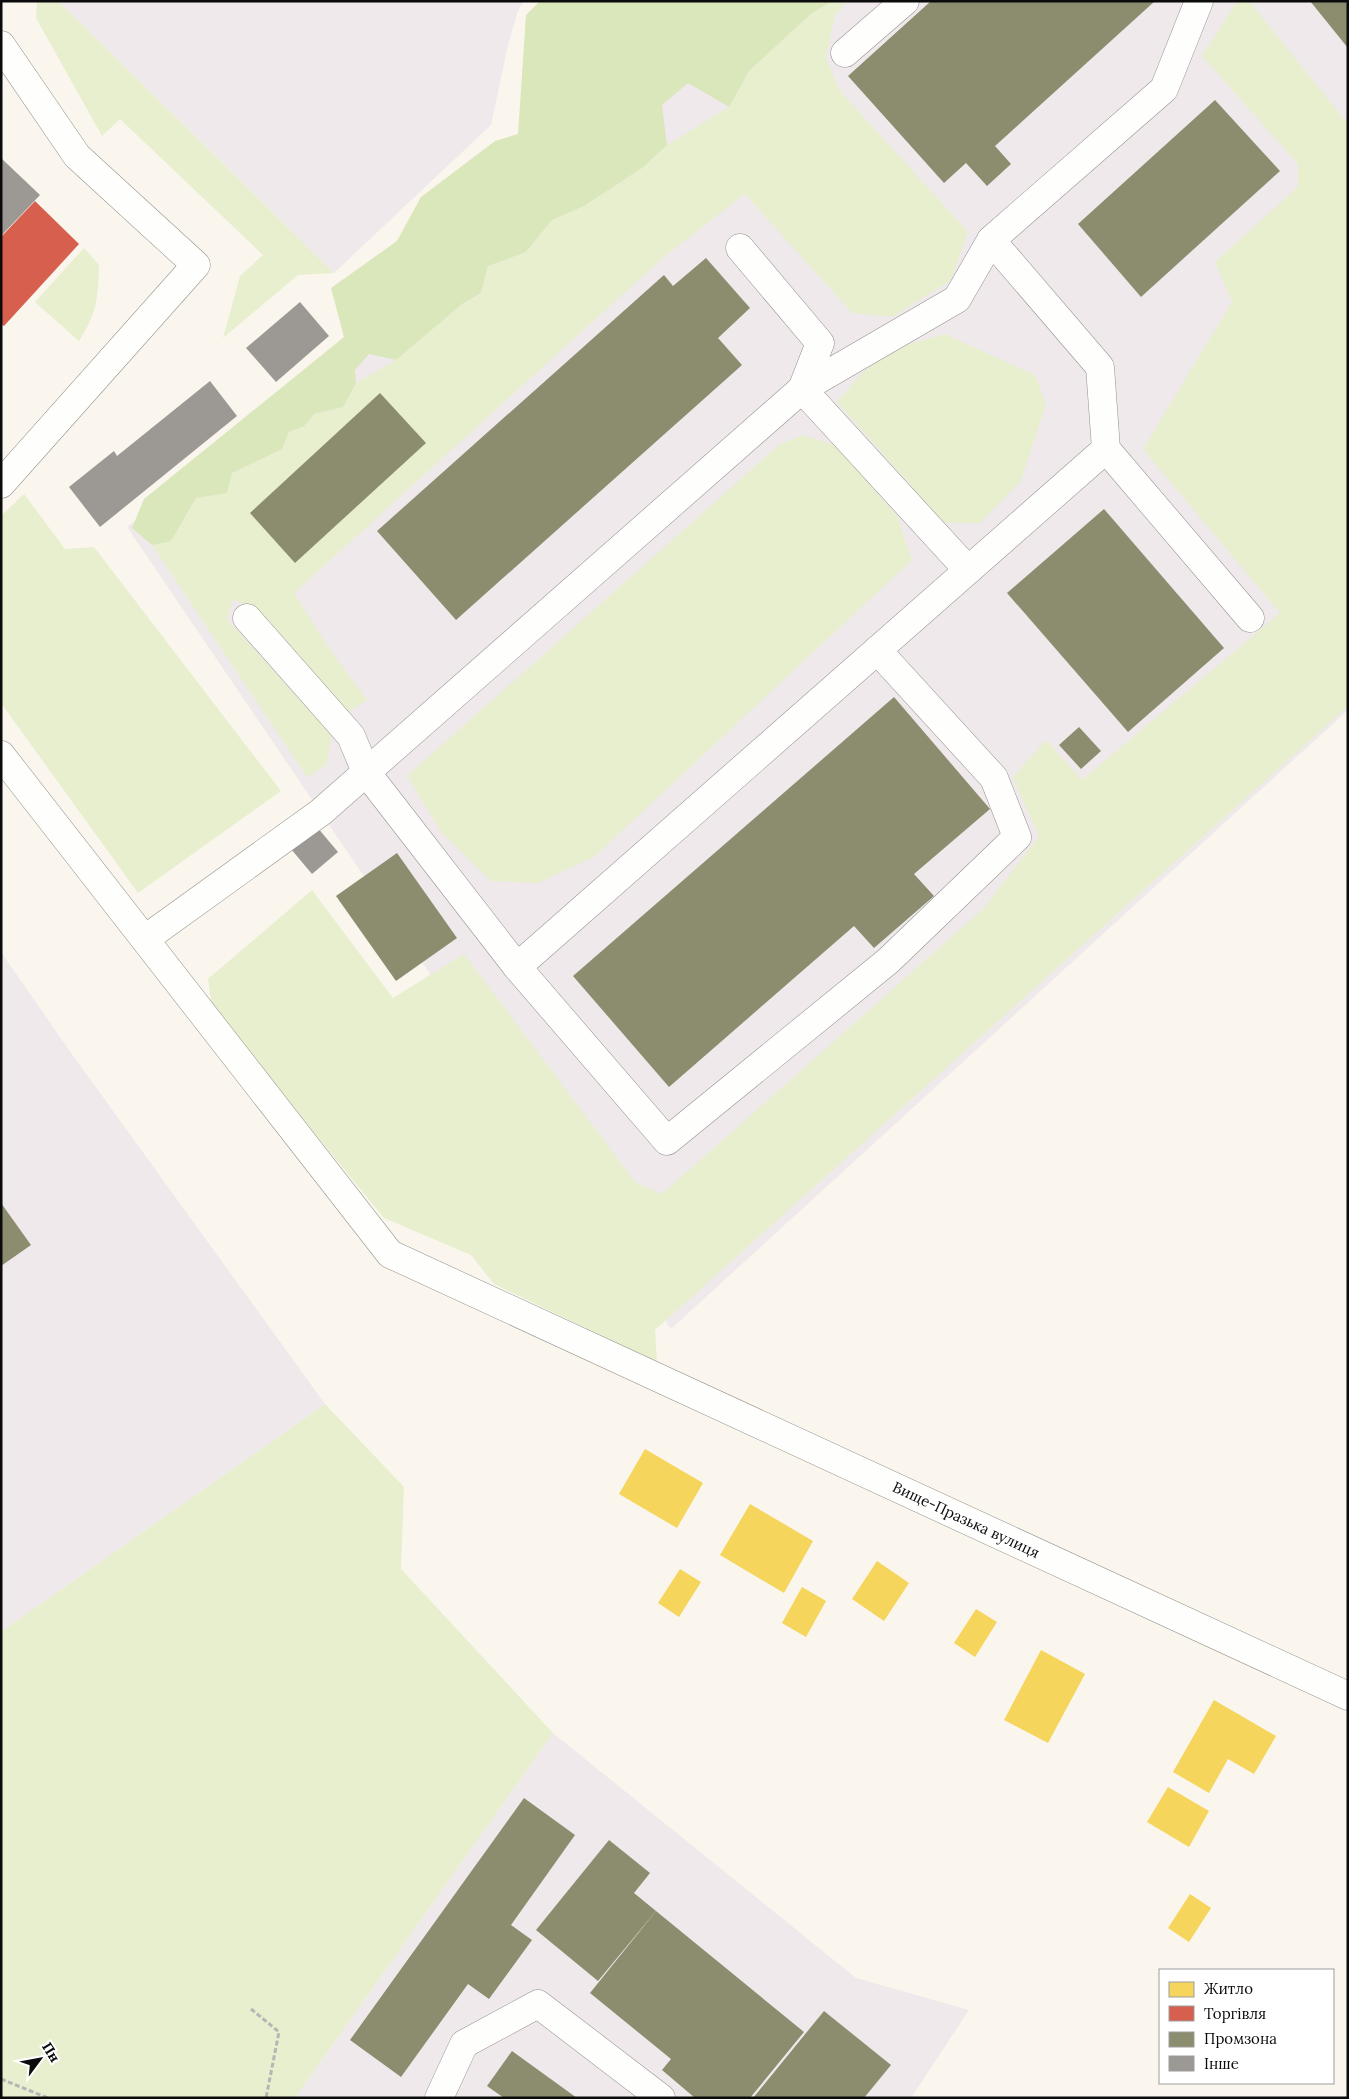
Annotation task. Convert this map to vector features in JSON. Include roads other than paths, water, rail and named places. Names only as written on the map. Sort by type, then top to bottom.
[{"type":"street","points":[[845,53],[905,1]]},
{"type":"street","points":[[145,939],[320,812],[802,389],[957,299],[991,240],[1164,89],[1199,1]]},
{"type":"street","points":[[1,45],[77,156],[196,265],[1,484]]},
{"type":"street","points":[[991,240],[1100,366],[1106,449],[1250,618]]},
{"type":"street","points":[[740,248],[820,344],[802,389]]},
{"type":"street","points":[[802,389],[968,570]]},
{"type":"street","points":[[517,967],[1106,449]]},
{"type":"street","points":[[247,618],[351,736],[366,772],[517,967],[667,1141],[888,960],[1017,837],[994,778],[877,650]]},
{"type":"street","name":"Вище-Празька вулиця","points":[[1,755],[390,1254],[584,1346],[1348,1696]]},
{"type":"street","points":[[440,2098],[464,2044],[538,2004],[661,2098]]}]
